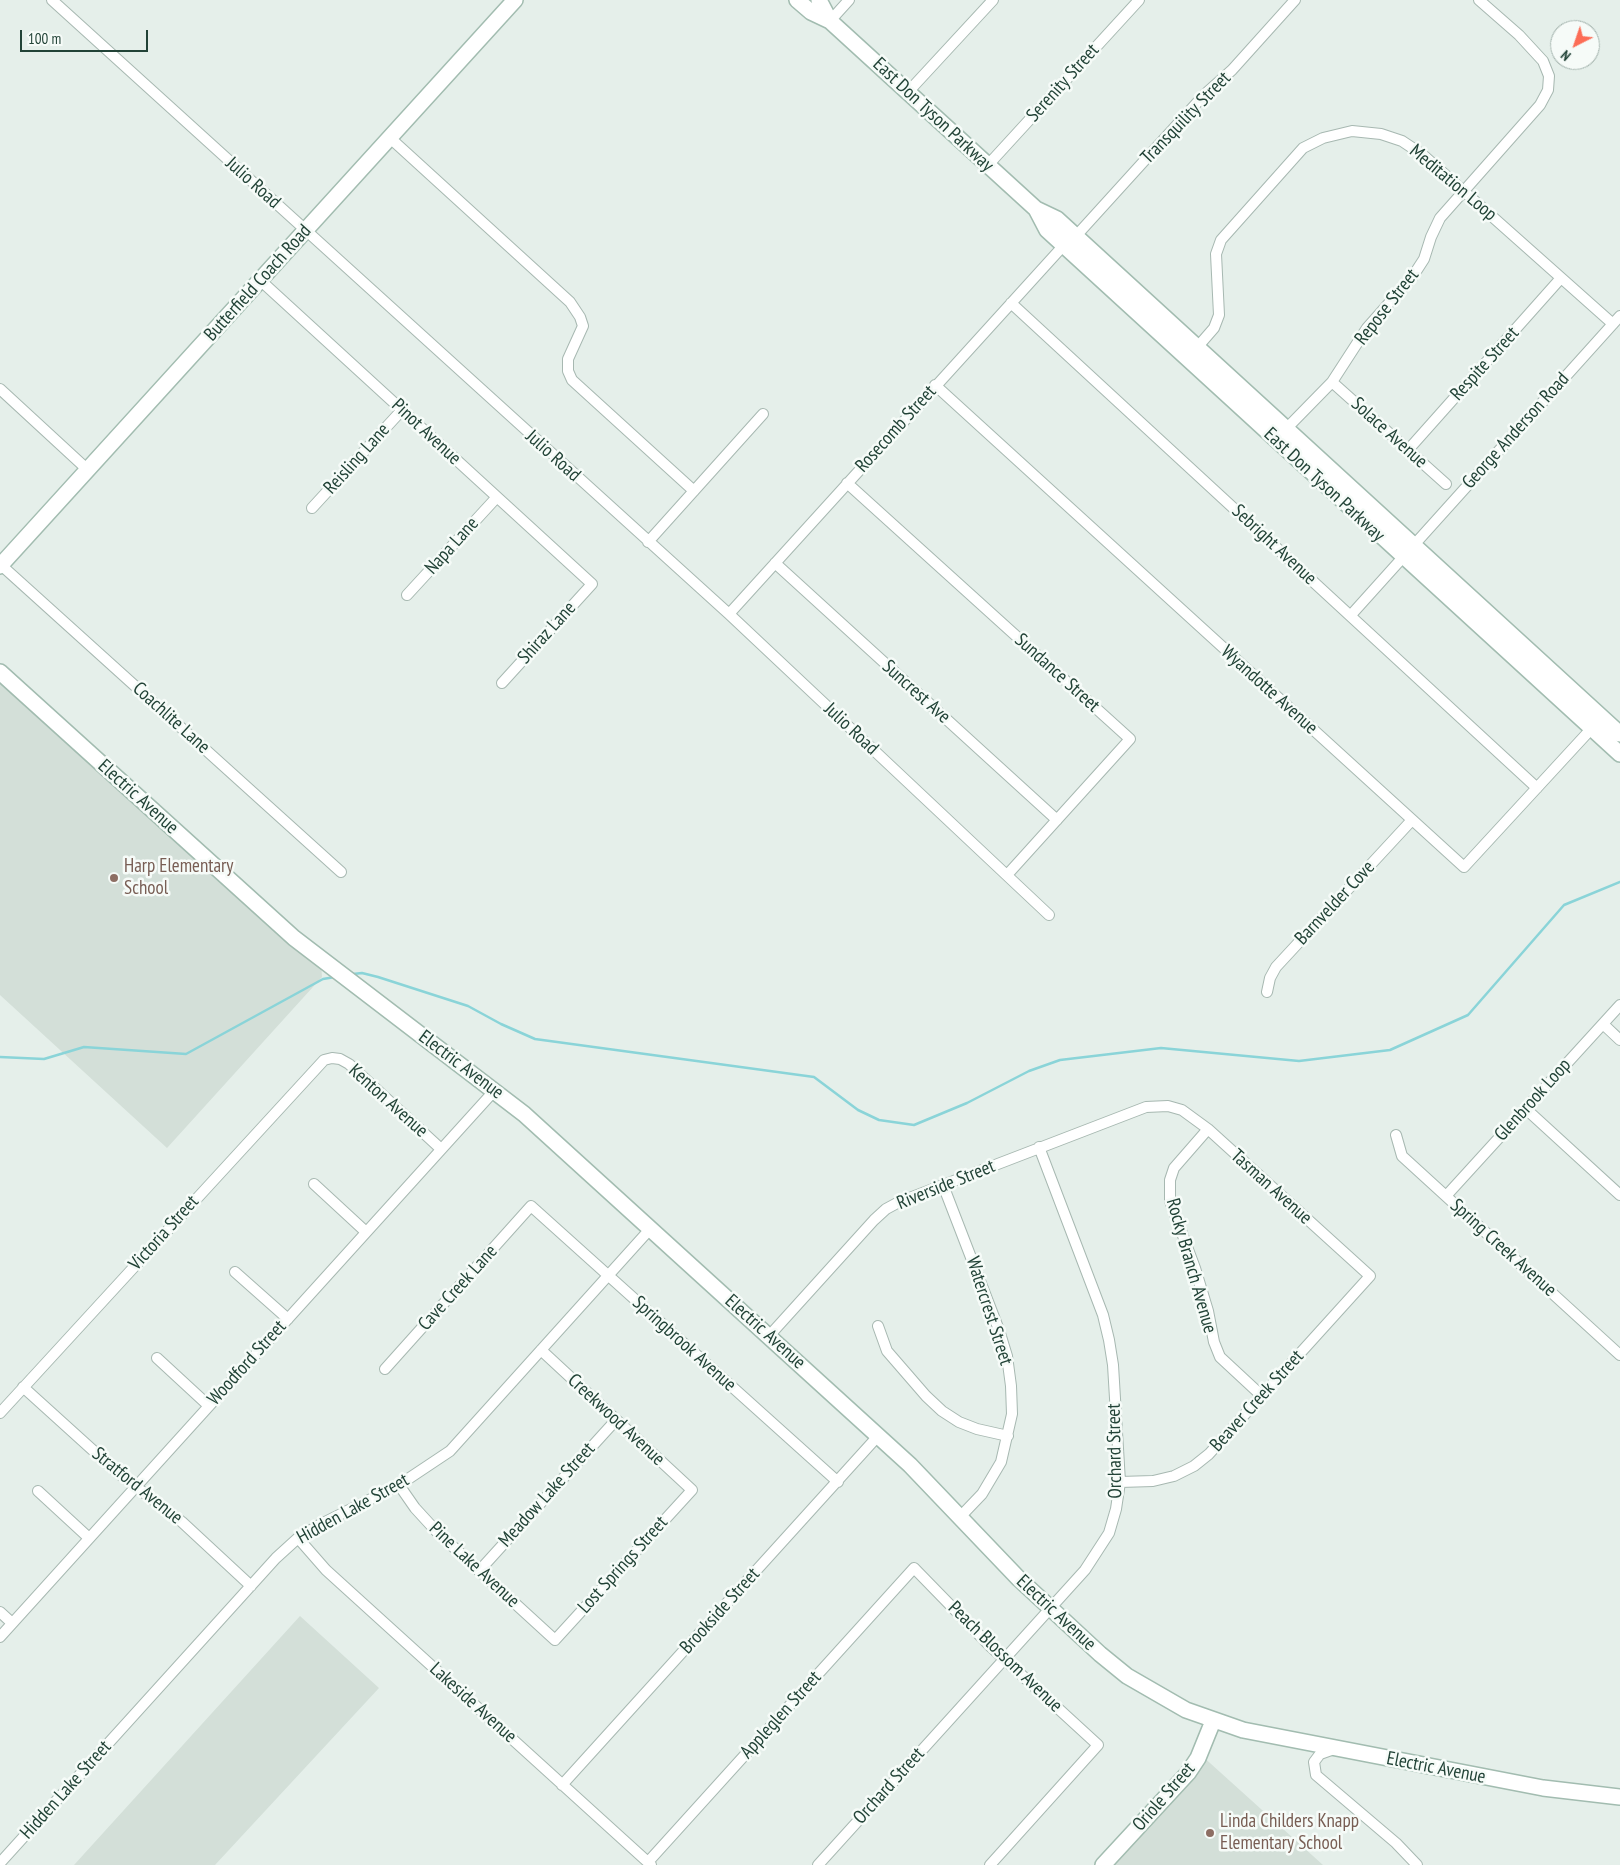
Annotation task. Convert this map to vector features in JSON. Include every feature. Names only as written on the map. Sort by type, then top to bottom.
[{"type":"main road","name":"Butterfield Coach Road","points":[[1,566],[515,0]]},
{"type":"main road","name":"East Don Tyson Parkway","points":[[797,0],[810,12],[830,21],[1036,209],[1057,219],[1070,241],[1408,552],[1620,754]]},
{"type":"main road","name":"East Don Tyson Parkway","points":[[819,0],[830,21]]},
{"type":"main road","name":"East Don Tyson Parkway","points":[[1192,353],[1286,429],[1408,552],[1620,734]]},
{"type":"main road","name":"Electric Avenue","points":[[0,672],[321,961],[495,1090],[651,1228],[910,1465],[1050,1608],[1127,1676],[1155,1694],[1213,1721],[1243,1730],[1543,1788],[1620,1797]]},
{"type":"main road","name":"Oriole Street","points":[[1103,1865],[1188,1772],[1200,1754],[1213,1721]]},
{"type":"street","name":"Julio Road","points":[[52,0],[729,614],[1050,915]]},
{"type":"street","points":[[830,21],[849,0]]},
{"type":"street","points":[[908,92],[993,0]]},
{"type":"street","name":"Serenity Street","points":[[988,165],[1139,0]]},
{"type":"street","name":"Transquility Street","points":[[1070,241],[1204,95],[1232,70],[1295,0]]},
{"type":"street","name":"Repose Street","points":[[1286,429],[1332,382],[1367,328],[1413,276],[1424,259],[1430,237],[1440,218],[1540,105],[1548,90],[1549,76],[1543,61],[1519,36],[1479,0]]},
{"type":"street","name":"Meditation Loop","points":[[1192,353],[1214,328],[1219,315],[1216,254],[1221,240],[1303,148],[1323,138],[1352,131],[1381,134],[1402,141],[1423,155],[1561,278],[1616,320]]},
{"type":"street","points":[[389,137],[570,302],[580,317],[583,326],[568,358],[568,371],[572,380],[694,491]]},
{"type":"street","name":"Rosecomb Street","points":[[729,614],[935,385],[1070,241]]},
{"type":"street","name":"Respite Street","points":[[1408,450],[1561,278]]},
{"type":"street","name":"Pinot Avenue","points":[[260,280],[592,584]]},
{"type":"street","name":"Sebright Avenue","points":[[1011,303],[1537,788]]},
{"type":"street","name":"George Anderson Road","points":[[1350,615],[1616,320]]},
{"type":"street","name":"Solace Avenue","points":[[1332,382],[1446,484]]},
{"type":"street","name":"Wyandotte Avenue","points":[[935,385],[1464,867],[1592,728]]},
{"type":"street","points":[[0,389],[89,470]]},
{"type":"street","name":"Reisling Lane","points":[[312,508],[402,410]]},
{"type":"street","points":[[648,542],[764,414]]},
{"type":"street","name":"Sundance Street","points":[[847,483],[1130,739],[1006,875]]},
{"type":"street","name":"Napa Lane","points":[[407,595],[497,497]]},
{"type":"street","name":"Suncrest Ave","points":[[775,563],[1056,820]]},
{"type":"street","name":"Coachlite Lane","points":[[1,566],[341,872]]},
{"type":"street","name":"Shiraz Lane","points":[[502,683],[592,584]]},
{"type":"street","name":"Barnvelder Cove","points":[[1267,992],[1270,978],[1276,967],[1412,820]]},
{"type":"street","name":"Glenbrook Loop","points":[[1446,1196],[1620,1005]]},
{"type":"street","points":[[1603,1024],[1620,1040]]},
{"type":"street","name":"Kenton Avenue","points":[[332,1058],[349,1064],[441,1149]]},
{"type":"street","name":"Victoria Street","points":[[0,1413],[318,1065],[332,1058]]},
{"type":"street","name":"Woodford Street","points":[[0,1637],[495,1090]]},
{"type":"street","name":"Tasman Avenue","points":[[1168,1106],[1182,1110],[1208,1130],[1370,1276]]},
{"type":"street","name":"Riverside Street","points":[[769,1336],[886,1209],[943,1185],[1146,1107],[1168,1106]]},
{"type":"street","points":[[1526,1108],[1620,1195]]},
{"type":"street","name":"Rocky Branch Avenue","points":[[1208,1130],[1174,1168],[1170,1180],[1170,1201],[1195,1268],[1208,1311],[1214,1342],[1220,1357],[1262,1396]]},
{"type":"street","name":"Spring Creek Avenue","points":[[1396,1136],[1402,1156],[1620,1355]]},
{"type":"street","name":"Orchard Street","points":[[818,1865],[1050,1608],[1097,1554],[1109,1533],[1116,1509],[1120,1482],[1113,1365],[1109,1340],[1103,1316],[1040,1148]]},
{"type":"street","points":[[314,1184],[366,1232]]},
{"type":"street","name":"Watercrest Street","points":[[943,1185],[1007,1356],[1012,1414],[1001,1462],[992,1480],[960,1517]]},
{"type":"street","name":"Springbrook Avenue","points":[[532,1206],[838,1482]]},
{"type":"street","name":"Cave Creek Lane","points":[[385,1369],[532,1206]]},
{"type":"street","name":"Hidden Lake Street","points":[[0,1863],[276,1558],[298,1538],[320,1524],[399,1485],[450,1451],[651,1228]]},
{"type":"street","points":[[235,1272],[288,1319]]},
{"type":"street","name":"Beaver Creek Street","points":[[1120,1482],[1153,1481],[1174,1476],[1194,1466],[1209,1454],[1370,1276]]},
{"type":"street","points":[[878,1326],[887,1351],[926,1396],[942,1411],[959,1422],[977,1429],[1008,1436]]},
{"type":"street","name":"Creekwood Avenue","points":[[540,1350],[692,1490]]},
{"type":"street","points":[[157,1358],[208,1406]]},
{"type":"street","name":"Stratford Avenue","points":[[23,1387],[118,1473],[182,1522],[251,1586]]},
{"type":"street","name":"Meadow Lake Street","points":[[479,1571],[616,1420]]},
{"type":"street","name":"Brookside Street","points":[[562,1784],[878,1436]]},
{"type":"street","name":"Pine Lake Avenue","points":[[399,1485],[415,1508],[437,1532],[555,1640]]},
{"type":"street","name":"Lost Springs Street","points":[[555,1640],[692,1490]]},
{"type":"street","points":[[38,1491],[89,1538]]},
{"type":"street","name":"Lakeside Avenue","points":[[298,1538],[326,1570],[649,1864]]},
{"type":"street","name":"Peach Blossom Avenue","points":[[914,1568],[1004,1659],[1098,1744],[990,1865]]},
{"type":"street","name":"Appleglen Street","points":[[649,1864],[914,1568]]},
{"type":"street","points":[[0,1612],[12,1623]]},
{"type":"street","points":[[1334,1749],[1320,1754],[1314,1762],[1316,1775],[1396,1843],[1417,1865]]},
{"type":"shaded area","name":"Harp Elementary School","points":[[0,672],[321,961],[322,977],[167,1148],[0,995]]},
{"type":"shaded area","points":[[300,1616],[379,1688],[215,1865],[74,1865]]},
{"type":"shaded area","name":"Linda Childers Knapp Elementary School","points":[[1200,1754],[1323,1865],[1103,1865]]},
{"type":"waterway","points":[[353,974],[362,973],[378,977],[468,1006],[501,1024],[535,1039],[814,1077],[858,1110],[879,1120],[914,1125],[967,1103],[1029,1071],[1060,1060],[1161,1048],[1299,1061],[1390,1050],[1468,1015],[1564,905],[1620,882]]},
{"type":"waterway","points":[[0,1057],[44,1059],[84,1047],[186,1054],[323,979],[335,977]]},
{"type":"place","name":"Harp Elementary School","points":[[114,878]]},
{"type":"place","name":"Linda Childers Knapp Elementary School","points":[[1210,1833]]}]
